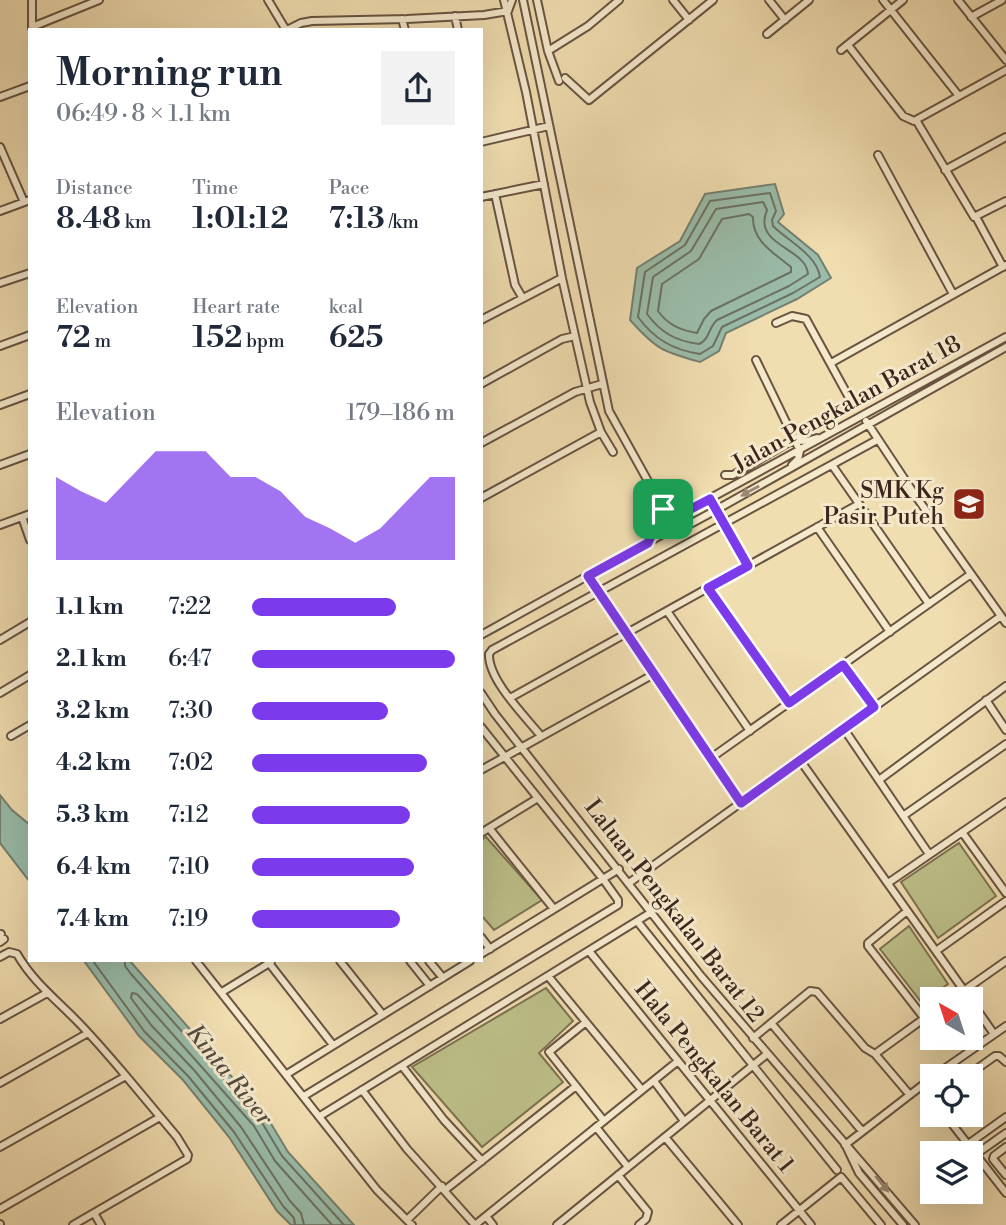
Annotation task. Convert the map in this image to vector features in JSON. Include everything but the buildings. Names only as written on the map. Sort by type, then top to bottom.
[{"type":"street","points":[[33,0],[32,28],[99,0]]},
{"type":"street","points":[[268,0],[285,28]]},
{"type":"street","points":[[505,0],[590,402],[612,452]]},
{"type":"street","points":[[508,11],[512,0]]},
{"type":"street","points":[[483,634],[674,528],[609,411],[523,0]]},
{"type":"street","points":[[537,0],[548,51],[562,79],[589,100],[713,0]]},
{"type":"street","points":[[548,51],[588,26],[619,0]]},
{"type":"street","points":[[673,0],[689,20]]},
{"type":"street","points":[[769,0],[785,20]]},
{"type":"street","points":[[767,34],[809,0]]},
{"type":"street","points":[[884,0],[959,96]]},
{"type":"street","points":[[841,50],[903,0]]},
{"type":"street","points":[[958,0],[1006,60]]},
{"type":"street","points":[[971,17],[1002,0]]},
{"type":"street","points":[[290,28],[301,23],[508,11]]},
{"type":"street","points":[[455,16],[458,28]]},
{"type":"street","points":[[402,19],[404,28]]},
{"type":"street","points":[[350,20],[352,28]]},
{"type":"street","points":[[831,363],[1005,266],[915,120],[903,116],[848,45]]},
{"type":"street","points":[[915,120],[1006,71]]},
{"type":"street","points":[[0,97],[28,87]]},
{"type":"street","points":[[483,141],[549,126]]},
{"type":"street","points":[[946,170],[1006,137]]},
{"type":"street","points":[[0,149],[27,201],[0,211]]},
{"type":"street","points":[[878,155],[953,294]]},
{"type":"street","points":[[483,197],[544,184]]},
{"type":"street","points":[[495,194],[515,285],[522,297]]},
{"type":"street","points":[[975,217],[1006,201]]},
{"type":"street","points":[[0,283],[28,274]]},
{"type":"street","points":[[483,319],[562,278]]},
{"type":"street","points":[[725,475],[733,475],[851,406],[852,403],[806,319],[792,316],[776,323]]},
{"type":"street","points":[[0,345],[28,336]]},
{"type":"street","points":[[483,383],[562,340],[575,336]]},
{"type":"street","name":"Jalan Pengkalan Barat 18","points":[[674,528],[687,511],[1006,337]]},
{"type":"street","name":"Jalan Pengkalan Barat 18","points":[[674,528],[692,523],[716,510],[1006,347]]},
{"type":"street","points":[[756,360],[800,451],[798,459],[784,471]]},
{"type":"street","points":[[483,442],[575,392],[602,384]]},
{"type":"street","points":[[0,405],[28,395]]},
{"type":"street","points":[[863,416],[1006,624]]},
{"type":"street","points":[[483,497],[601,432]]},
{"type":"street","points":[[795,440],[807,441],[829,435]]},
{"type":"street","points":[[772,466],[788,452],[795,440]]},
{"type":"street","points":[[541,736],[510,698],[489,662],[492,650],[877,440]]},
{"type":"street","points":[[800,451],[826,449]]},
{"type":"street","points":[[0,465],[28,455]]},
{"type":"street","points":[[832,465],[929,604]]},
{"type":"street","points":[[710,499],[748,566]]},
{"type":"street","points":[[510,698],[859,504]]},
{"type":"street","points":[[663,509],[687,511]]},
{"type":"street","points":[[648,543],[663,509]]},
{"type":"street","points":[[0,525],[26,515]]},
{"type":"street","points":[[817,527],[890,632]]},
{"type":"street","points":[[710,758],[971,574]]},
{"type":"street","points":[[588,576],[741,803]]},
{"type":"street","points":[[708,588],[789,703]]},
{"type":"street","points":[[667,611],[750,730]]},
{"type":"street","points":[[629,883],[1001,616]]},
{"type":"street","points":[[0,640],[28,623]]},
{"type":"street","points":[[843,665],[874,707]]},
{"type":"street","points":[[483,769],[654,674]]},
{"type":"street","points":[[0,692],[28,676]]},
{"type":"street","points":[[878,780],[1006,686]]},
{"type":"street","name":"Laluan Pengkalan Barat 12","points":[[483,696],[619,869],[650,913],[753,1038],[845,1145],[857,1154],[915,1225]]},
{"type":"street","points":[[986,700],[1006,730]]},
{"type":"street","points":[[10,736],[28,726]]},
{"type":"street","points":[[844,729],[929,854]]},
{"type":"street","points":[[304,1096],[618,905],[618,900],[603,879],[483,730]]},
{"type":"street","points":[[903,816],[1006,744]]},
{"type":"street","points":[[800,760],[962,987]]},
{"type":"street","points":[[483,832],[538,798]]},
{"type":"street","points":[[888,883],[1005,806]]},
{"type":"street","points":[[489,828],[554,909]]},
{"type":"street","points":[[962,832],[1006,893]]},
{"type":"street","points":[[483,953],[619,869]]},
{"type":"street","points":[[936,951],[1006,901]]},
{"type":"street","points":[[907,911],[868,943],[868,946],[920,1013]]},
{"type":"street","points":[[320,1116],[650,913]]},
{"type":"street","points":[[637,921],[837,1170]]},
{"type":"street","points":[[483,940],[490,949]]},
{"type":"street","name":"Hala Pengkalan Barat 1","points":[[589,951],[811,1225]]},
{"type":"street","points":[[0,957],[9,952],[17,954],[27,971],[126,1076],[177,1137],[188,1155],[187,1159],[73,1225]]},
{"type":"street","points":[[970,987],[1006,961]]},
{"type":"street","points":[[197,962],[377,1190],[409,1222],[444,1188],[576,1086]]},
{"type":"street","points":[[222,992],[271,962],[334,1045]]},
{"type":"street","points":[[341,962],[383,1015]]},
{"type":"street","points":[[411,962],[430,986]]},
{"type":"street","points":[[430,962],[443,978]]},
{"type":"street","points":[[287,1074],[468,962]]},
{"type":"street","points":[[548,976],[642,1090]]},
{"type":"street","points":[[753,1038],[810,992],[817,992],[909,1094]]},
{"type":"street","points":[[0,1019],[47,993]]},
{"type":"street","points":[[984,1013],[1006,1037]]},
{"type":"street","points":[[875,1055],[920,1021]]},
{"type":"street","points":[[586,1023],[550,1052],[604,1121]]},
{"type":"street","points":[[771,1023],[862,1131]]},
{"type":"street","points":[[952,1064],[1000,1030]]},
{"type":"street","points":[[0,1083],[88,1033]]},
{"type":"street","points":[[556,1225],[767,1054]]},
{"type":"street","points":[[983,1065],[995,1056],[1006,1062]]},
{"type":"street","points":[[362,1090],[407,1149],[475,1225],[678,1061]]},
{"type":"street","points":[[402,1066],[444,1120],[482,1161]]},
{"type":"street","points":[[0,1147],[126,1076]]},
{"type":"street","points":[[654,1081],[684,1121]]},
{"type":"street","points":[[845,1145],[920,1086]]},
{"type":"street","points":[[0,1209],[160,1117]]},
{"type":"street","points":[[973,1141],[1006,1117]]},
{"type":"street","points":[[596,1127],[628,1167]]},
{"type":"street","points":[[953,1127],[964,1141]]},
{"type":"street","points":[[983,1149],[1006,1133]]},
{"type":"street","points":[[665,1137],[738,1225]]},
{"type":"street","name":"Laluan Pengkalan Barat 12","points":[[845,1145],[859,1173],[903,1225]]},
{"type":"street","points":[[1006,1147],[993,1159],[1006,1175]]},
{"type":"street","points":[[983,1165],[1006,1193]]},
{"type":"street","points":[[618,1175],[648,1212],[646,1219],[639,1225]]},
{"type":"street","points":[[781,1225],[836,1179],[843,1178],[881,1225]]},
{"type":"street","points":[[94,1213],[101,1225]]},
{"type":"street","points":[[486,1216],[493,1225]]},
{"type":"green space","points":[[486,837],[542,900],[494,930],[483,917],[483,839]]},
{"type":"green space","points":[[959,843],[996,896],[938,938],[901,882]]},
{"type":"green space","points":[[909,926],[948,984],[944,987],[920,987],[920,1000],[880,949]]},
{"type":"green space","points":[[546,988],[573,1021],[539,1053],[563,1082],[482,1147],[412,1067]]},
{"type":"water","points":[[775,184],[784,214],[778,222],[818,255],[831,278],[797,299],[726,333],[719,351],[700,362],[668,352],[654,344],[630,320],[637,268],[680,241],[705,194]]},
{"type":"water","points":[[0,795],[28,823],[28,879],[0,843]]},
{"type":"water","name":"Kinta River","points":[[85,962],[131,962],[267,1117],[288,1152],[354,1225],[291,1225],[277,1211],[229,1137],[183,1080],[139,1036]]},
{"type":"place","name":"SMK Kg Pasir Puteh","points":[[969,504]]},
{"type":"route","points":[[710,499],[748,566],[708,588],[789,703],[843,665],[874,707],[741,803],[588,576],[648,543],[663,509],[687,511],[710,499]]}]
